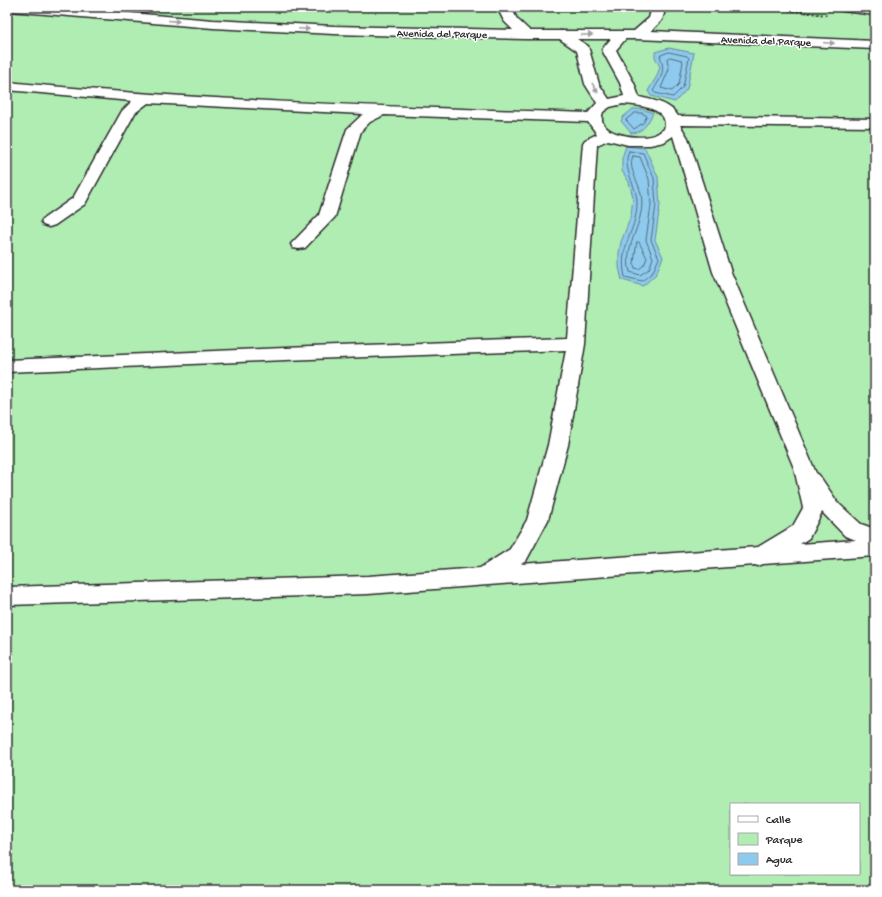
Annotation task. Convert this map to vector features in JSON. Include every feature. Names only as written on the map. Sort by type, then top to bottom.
[{"type":"main road","name":"Avenida del Parque","points":[[9,7],[213,24],[304,29],[526,35],[637,35],[875,45]]},
{"type":"main road","points":[[504,7],[511,22],[526,35]]},
{"type":"main road","points":[[637,35],[652,24],[659,12],[659,7]]},
{"type":"main road","points":[[844,7],[875,11]]},
{"type":"street","points":[[561,35],[582,49],[592,84],[605,104]]},
{"type":"street","points":[[622,35],[609,50],[627,83],[633,100]]},
{"type":"street","points":[[7,86],[327,109],[593,118]]},
{"type":"street","points":[[49,222],[78,201],[129,111],[146,97]]},
{"type":"street","points":[[673,123],[666,134],[654,140],[629,141],[606,135],[599,130],[593,118],[595,113],[605,104],[614,101],[633,100],[649,103],[663,109],[673,123],[682,138],[722,272],[804,468],[814,508],[801,532],[758,557]]},
{"type":"street","points":[[299,244],[327,217],[354,129],[365,119],[381,111]]},
{"type":"street","points":[[673,123],[868,123],[875,130]]},
{"type":"street","points":[[484,577],[518,555],[537,520],[558,445],[576,344],[590,143],[606,135]]},
{"type":"street","points":[[7,366],[302,353],[576,344]]},
{"type":"street","points":[[804,468],[831,509],[853,530],[875,538]]},
{"type":"street","points":[[7,596],[368,585],[758,557],[875,547]]},
{"type":"path","points":[[761,7],[828,15]]},
{"type":"green space","points":[[7,7],[875,7],[875,890],[7,890]]},
{"type":"water","points":[[669,48],[694,53],[687,89],[675,102],[651,96],[648,91],[657,76],[660,67],[655,57],[655,52]]},
{"type":"water","points":[[633,109],[642,109],[653,113],[647,124],[642,129],[635,133],[631,133],[621,121],[623,117]]},
{"type":"water","points":[[626,146],[645,148],[658,177],[660,205],[655,240],[663,257],[656,274],[643,286],[622,280],[619,267],[621,242],[631,216],[633,197],[629,182],[622,171],[622,158]]}]
